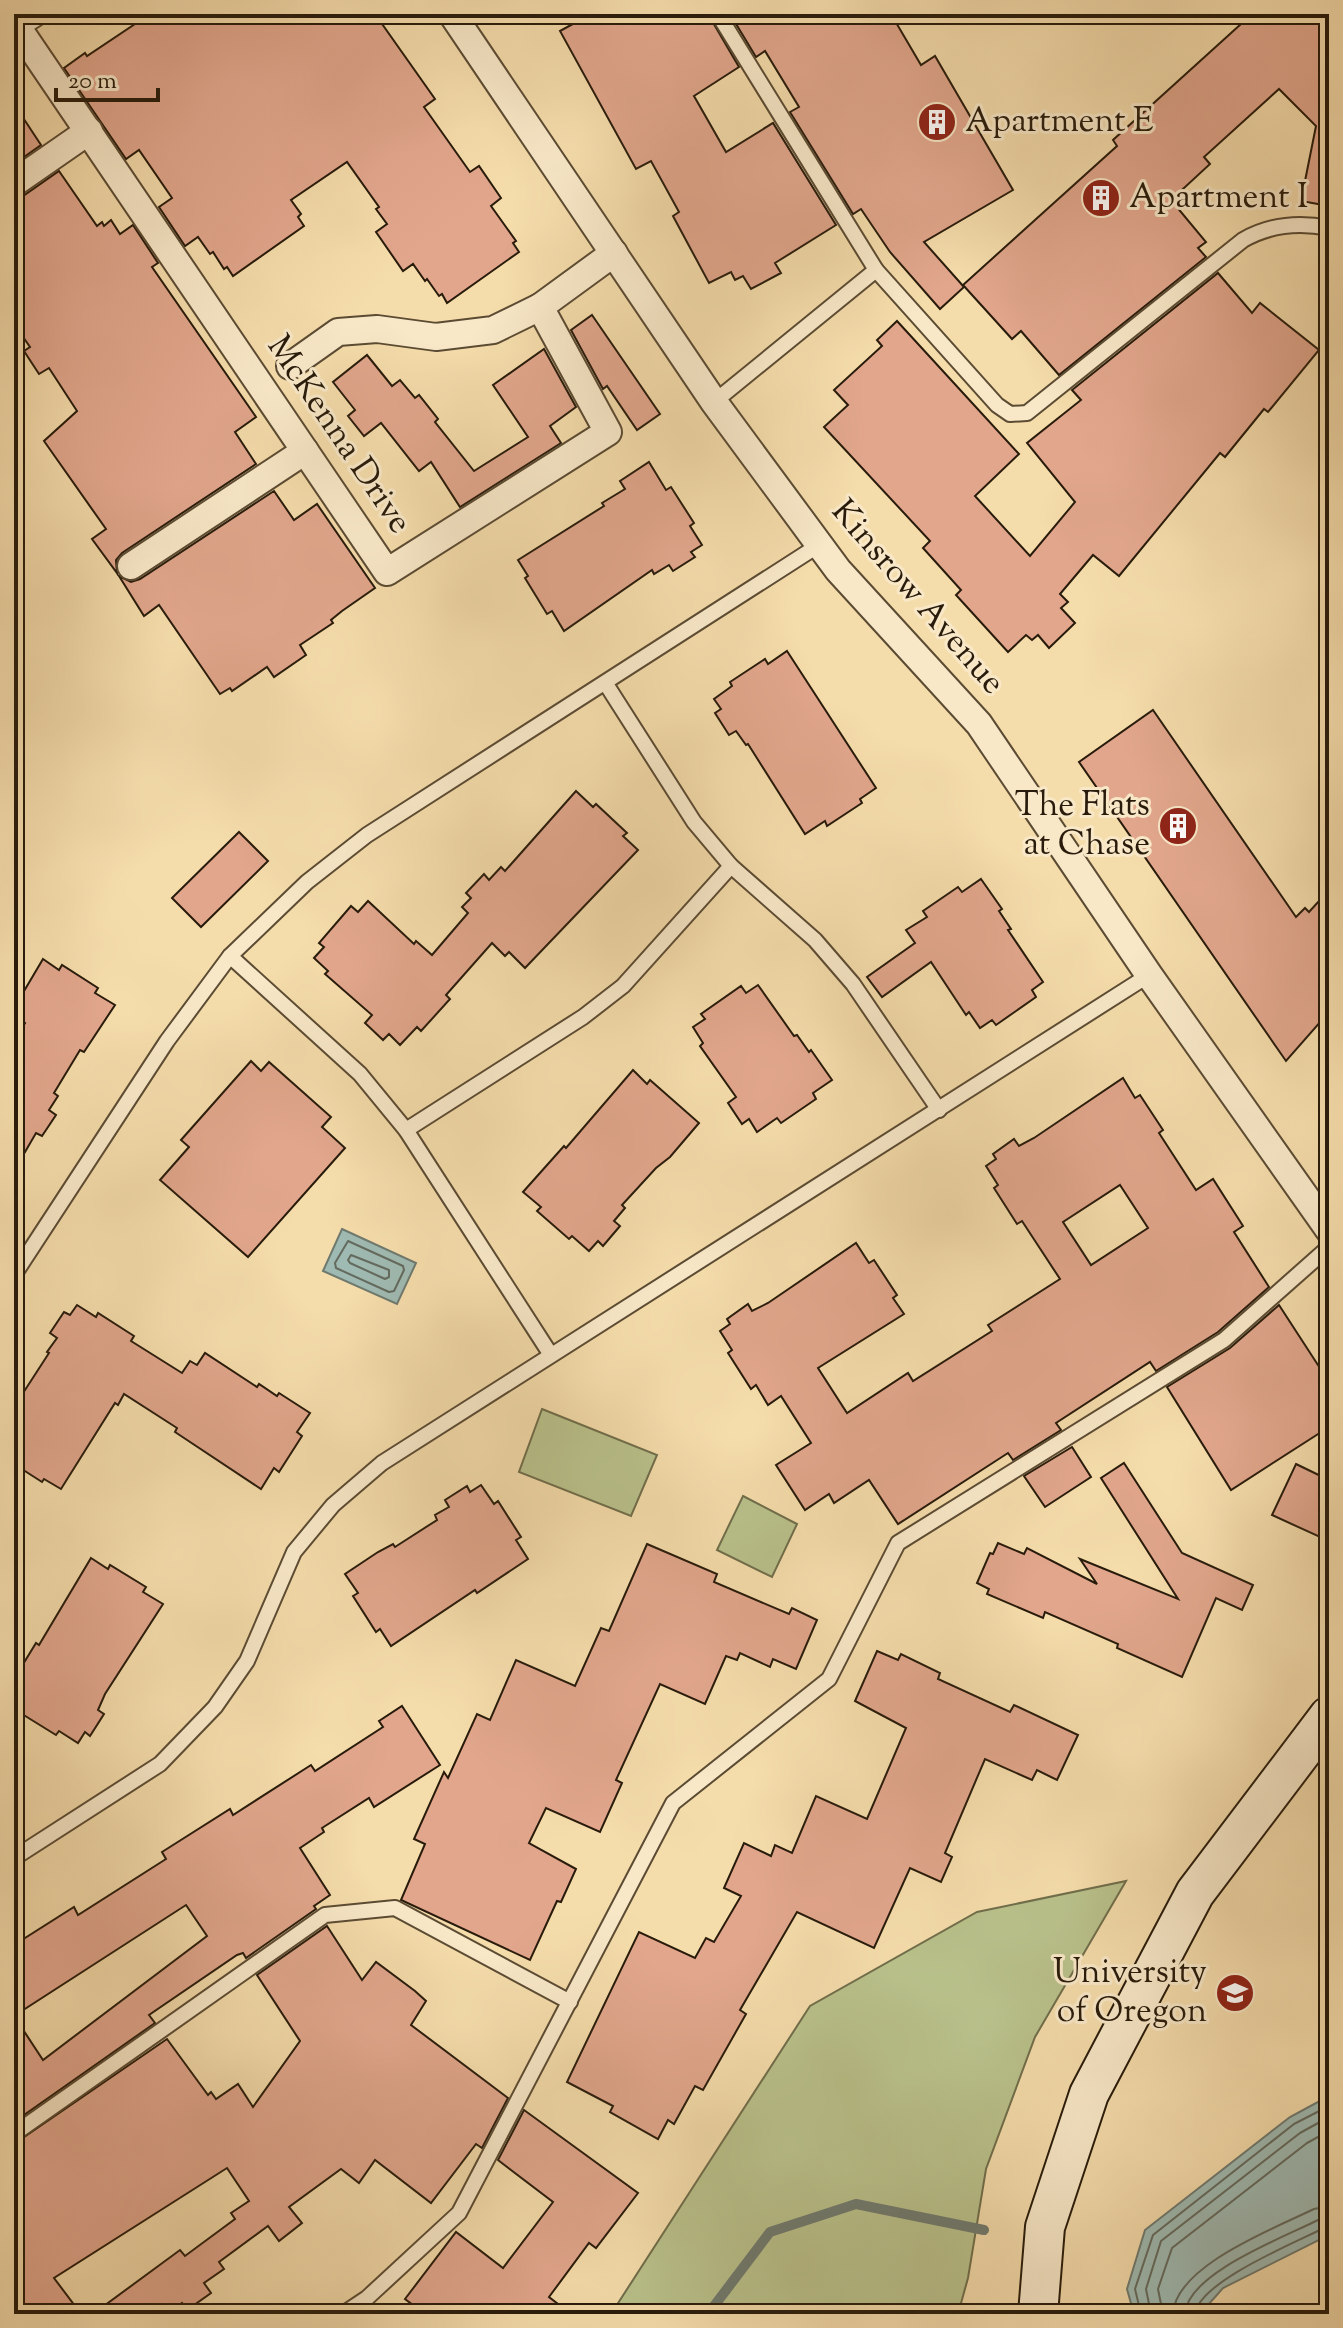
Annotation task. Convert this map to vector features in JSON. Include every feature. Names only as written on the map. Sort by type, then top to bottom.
[{"type":"main road","points":[[1038,2314],[1045,2227],[1089,2094],[1195,1893],[1329,1716]]},
{"type":"street","name":"McKenna Drive","points":[[33,14],[16,25],[387,572],[608,432],[540,307]]},
{"type":"street","name":"Kinsrow Avenue","points":[[452,14],[714,402],[819,545],[979,724],[1149,975],[1329,1230]]},
{"type":"street","points":[[14,183],[89,131]]},
{"type":"street","points":[[290,366],[338,332],[377,329],[436,337],[493,330],[540,307],[614,253]]},
{"type":"street","points":[[131,566],[305,451]]},
{"type":"lane","points":[[718,14],[876,270],[997,405],[1010,414],[1019,415],[1034,409],[1243,240],[1271,228],[1303,225],[1329,228]]},
{"type":"lane","points":[[714,402],[876,270]]},
{"type":"lane","points":[[14,1275],[167,1041],[230,956],[307,882],[367,835],[819,545]]},
{"type":"lane","points":[[606,684],[694,822],[731,866],[815,940],[853,984],[939,1110]]},
{"type":"lane","points":[[406,1130],[583,1017],[623,986],[731,866]]},
{"type":"lane","points":[[230,956],[360,1074],[406,1130],[551,1355]]},
{"type":"lane","points":[[14,1858],[160,1764],[215,1707],[247,1661],[294,1552],[333,1505],[382,1463],[1149,975]]},
{"type":"lane","points":[[343,2314],[367,2298],[459,2213],[673,1803],[829,1679],[898,1543],[1224,1340],[1329,1247]]},
{"type":"lane","points":[[14,2134],[325,1915],[395,1908],[570,2002]]},
{"type":"green space","points":[[542,1409],[657,1455],[631,1516],[519,1472]]},
{"type":"green space","points":[[743,1496],[797,1524],[772,1577],[717,1550]]},
{"type":"green space","points":[[1126,1881],[1035,2037],[986,2169],[968,2278],[958,2314],[611,2314],[810,2006],[977,1912]]},
{"type":"water","points":[[342,1229],[416,1263],[397,1304],[323,1271]]},
{"type":"water","points":[[1329,2096],[1329,2235],[1223,2288],[1200,2314],[1134,2314],[1127,2289],[1145,2230],[1290,2117]]},
{"type":"building","points":[[150,14],[375,14],[435,99],[424,107],[470,172],[479,166],[501,198],[491,206],[516,241],[513,243],[519,252],[447,303],[413,264],[403,271],[376,232],[387,224],[376,209],[379,207],[347,162],[291,200],[301,214],[298,217],[304,226],[233,276],[227,267],[224,269],[213,252],[210,254],[198,237],[185,246],[159,207],[172,198],[139,150],[126,159],[64,68]]},
{"type":"building","points":[[591,14],[708,14],[739,67],[694,96],[726,152],[773,123],[836,225],[775,263],[781,273],[751,289],[743,276],[735,280],[731,272],[709,283],[673,216],[679,212],[651,161],[636,169],[560,31]]},
{"type":"building","points":[[730,14],[891,14],[921,65],[935,56],[1013,190],[924,242],[964,287],[940,309],[890,252],[861,209],[853,214],[790,112],[799,107],[765,51],[756,57]]},
{"type":"building","points":[[1252,14],[1315,14],[1329,28],[1329,206],[1301,201],[1316,126],[1279,89],[1204,157],[1210,164],[1171,200],[1206,242],[1198,248],[1206,257],[1059,375],[1021,331],[1012,339],[963,285],[1117,146],[1113,140]]},
{"type":"building","points":[[14,104],[41,145],[14,164]]},
{"type":"building","points":[[59,171],[97,226],[102,222],[104,226],[111,220],[120,234],[133,225],[158,263],[152,267],[256,417],[235,432],[256,464],[122,553],[116,560],[117,573],[92,539],[106,529],[44,441],[77,411],[49,368],[39,374],[24,351],[30,347],[14,324],[14,199]]},
{"type":"building","points":[[1218,273],[1252,313],[1260,303],[1319,350],[1268,412],[1264,409],[1225,457],[1220,453],[1119,576],[1093,555],[1060,594],[1068,602],[1061,608],[1075,623],[1049,648],[1038,635],[1032,640],[1026,635],[1008,652],[956,595],[961,590],[923,548],[930,541],[824,427],[848,405],[834,390],[882,346],[877,340],[897,321],[1019,454],[975,496],[1030,556],[1075,502],[1027,443],[1081,400],[1072,390]]},
{"type":"building","points":[[592,315],[660,414],[637,430],[607,386],[603,389],[571,330]]},
{"type":"building","points":[[544,349],[576,407],[550,426],[561,443],[460,507],[431,462],[419,471],[381,423],[364,436],[348,416],[355,410],[333,382],[367,355],[392,386],[400,380],[415,398],[419,395],[438,419],[435,422],[474,471],[528,437],[493,385]]},
{"type":"building","points":[[649,462],[666,490],[671,487],[694,523],[690,526],[702,545],[691,552],[695,557],[673,571],[669,565],[654,574],[652,570],[564,631],[552,611],[547,614],[518,560],[604,506],[602,503],[625,489],[620,481]]},
{"type":"building","points":[[274,491],[294,520],[317,504],[375,588],[331,620],[333,623],[300,645],[306,655],[274,677],[267,667],[232,691],[230,688],[220,694],[159,605],[144,616],[119,576],[131,582],[140,579]]},
{"type":"building","points":[[787,651],[876,788],[860,799],[862,803],[827,826],[825,821],[805,834],[748,744],[736,731],[729,735],[715,713],[721,709],[714,699],[732,686],[730,682],[765,659],[768,664]]},
{"type":"building","name":"The Flats at Chase","points":[[1153,710],[1296,917],[1305,908],[1309,912],[1329,890],[1329,1012],[1286,1061],[1079,762]]},
{"type":"building","points":[[576,791],[593,807],[596,804],[627,833],[623,836],[638,850],[525,968],[509,952],[505,956],[492,943],[446,995],[450,999],[421,1031],[417,1027],[400,1045],[389,1034],[383,1040],[365,1023],[372,1015],[325,974],[328,971],[314,958],[324,947],[319,943],[351,906],[358,912],[368,901],[414,944],[416,941],[432,955],[468,913],[462,907],[471,898],[466,893],[484,874],[489,880],[501,867],[505,871]]},
{"type":"building","points":[[239,832],[268,861],[201,927],[172,898]]},
{"type":"building","points":[[981,879],[1002,909],[999,911],[1011,929],[1008,930],[1043,982],[1032,990],[1036,997],[996,1025],[992,1020],[980,1028],[969,1012],[966,1015],[931,962],[882,997],[867,977],[915,943],[906,930],[927,917],[923,911],[958,887],[962,892]]},
{"type":"building","points":[[43,959],[59,970],[62,965],[98,988],[95,993],[115,1005],[84,1052],[80,1050],[54,1093],[58,1096],[49,1110],[56,1115],[42,1136],[36,1133],[14,1171],[14,1041],[25,1023],[14,1016],[14,1008]]},
{"type":"building","points":[[758,985],[794,1036],[797,1035],[809,1052],[811,1050],[832,1080],[813,1093],[816,1099],[781,1123],[777,1118],[757,1132],[749,1119],[742,1124],[728,1103],[736,1097],[700,1046],[703,1043],[693,1027],[705,1019],[701,1014],[741,986],[746,993]]},
{"type":"building","points":[[251,1061],[261,1071],[269,1062],[331,1117],[322,1127],[345,1148],[248,1257],[160,1180],[189,1147],[181,1140]]},
{"type":"building","points":[[633,1070],[647,1084],[650,1080],[699,1123],[622,1205],[625,1208],[614,1221],[620,1226],[603,1246],[598,1241],[589,1251],[572,1236],[569,1239],[537,1211],[541,1207],[523,1192],[564,1146],[566,1148]]},
{"type":"building","points":[[1123,1078],[1135,1098],[1140,1095],[1163,1130],[1159,1133],[1196,1190],[1213,1179],[1243,1226],[1234,1232],[1269,1287],[1218,1332],[1156,1371],[1150,1362],[1056,1423],[1061,1430],[1013,1460],[1008,1453],[898,1524],[869,1480],[834,1503],[829,1494],[805,1510],[776,1465],[811,1443],[781,1396],[768,1405],[756,1385],[751,1389],[728,1353],[732,1350],[720,1331],[730,1324],[727,1319],[748,1304],[752,1311],[768,1303],[856,1243],[869,1263],[874,1260],[897,1295],[893,1298],[904,1314],[818,1368],[847,1413],[908,1373],[913,1381],[992,1331],[988,1325],[1060,1279],[1022,1221],[1017,1224],[994,1188],[998,1185],[986,1166],[996,1159],[993,1154],[1014,1139],[1019,1146]],"holes":[[[1120,1185],[1148,1228],[1091,1265],[1063,1222]]]},
{"type":"building","points":[[77,1305],[96,1317],[98,1313],[134,1336],[131,1341],[182,1373],[190,1361],[197,1365],[205,1353],[257,1387],[259,1384],[277,1396],[279,1393],[310,1413],[297,1432],[302,1436],[279,1472],[274,1468],[261,1489],[124,1394],[118,1405],[115,1403],[61,1489],[44,1479],[42,1482],[14,1464],[14,1407],[57,1338],[50,1333],[64,1312],[70,1315]]},
{"type":"building","points":[[1279,1305],[1329,1382],[1329,1427],[1231,1490],[1167,1387],[1230,1348]]},
{"type":"building","points":[[1072,1447],[1091,1477],[1045,1507],[1024,1476]]},
{"type":"building","points":[[1124,1463],[1182,1553],[1253,1585],[1242,1610],[1216,1598],[1182,1677],[1045,1612],[1043,1618],[987,1594],[989,1589],[977,1583],[990,1553],[993,1554],[998,1543],[1024,1554],[1027,1548],[1097,1584],[1080,1559],[1178,1599],[1101,1478]]},
{"type":"building","points":[[1296,1464],[1329,1480],[1329,1537],[1321,1534],[1320,1537],[1272,1515]]},
{"type":"building","points":[[481,1485],[494,1504],[498,1501],[521,1537],[516,1540],[528,1559],[391,1646],[380,1629],[376,1632],[353,1596],[358,1593],[345,1574],[437,1520],[435,1515],[449,1507],[445,1500],[467,1486],[470,1492]]},
{"type":"building","points":[[647,1544],[717,1574],[714,1582],[789,1614],[792,1608],[817,1620],[796,1669],[773,1659],[770,1667],[740,1653],[737,1660],[726,1656],[705,1704],[660,1684],[616,1780],[622,1783],[600,1832],[546,1808],[529,1843],[576,1869],[561,1902],[557,1901],[530,1960],[401,1900],[425,1844],[414,1839],[444,1772],[448,1778],[477,1714],[490,1720],[516,1660],[575,1686],[601,1628],[609,1631]]},
{"type":"building","points":[[91,1558],[108,1569],[110,1565],[146,1587],[143,1592],[163,1604],[105,1694],[98,1710],[104,1714],[90,1736],[85,1732],[78,1743],[59,1731],[56,1735],[14,1709],[14,1679],[36,1643],[39,1645]]},
{"type":"building","points":[[877,1651],[898,1660],[901,1654],[940,1673],[938,1679],[1010,1712],[1014,1705],[1078,1735],[1057,1780],[1037,1770],[1032,1780],[985,1759],[945,1853],[952,1857],[941,1882],[910,1868],[874,1948],[797,1912],[740,2010],[746,2014],[703,2090],[695,2086],[674,2124],[668,2120],[658,2139],[610,2112],[613,2106],[567,2082],[639,1932],[695,1958],[706,1938],[714,1942],[741,1896],[724,1888],[744,1843],[771,1856],[775,1845],[792,1853],[816,1796],[867,1819],[906,1728],[855,1701]]},
{"type":"building","points":[[402,1706],[440,1765],[374,1807],[369,1798],[322,1828],[324,1832],[300,1848],[330,1895],[314,1906],[316,1909],[246,1958],[243,1953],[237,1955],[149,2015],[155,2023],[14,2122],[14,2016],[14,1945],[74,1907],[78,1915],[166,1859],[162,1852],[230,1809],[233,1815],[311,1765],[315,1771],[383,1727],[379,1721]],"holes":[[[186,1905],[207,1936],[43,2060],[14,2016]]]},
{"type":"building","points":[[327,1926],[362,1980],[376,1962],[415,1991],[426,2001],[411,2025],[508,2098],[482,2148],[476,2144],[431,2203],[375,2160],[359,2183],[341,2169],[289,2207],[302,2223],[279,2241],[268,2226],[219,2262],[224,2269],[204,2283],[211,2293],[187,2310],[182,2303],[168,2314],[93,2314],[180,2250],[185,2256],[235,2219],[231,2213],[249,2201],[227,2168],[54,2278],[81,2314],[14,2314],[14,2144],[167,2039],[208,2095],[211,2092],[216,2099],[238,2084],[253,2107],[300,2041],[257,1975]]},
{"type":"building","points":[[524,2110],[638,2193],[596,2248],[589,2243],[549,2297],[571,2314],[425,2314],[405,2299],[456,2232],[503,2268],[553,2202],[498,2160]]},
{"type":"waterway","points":[[708,2314],[770,2232],[856,2204],[984,2230]]},
{"type":"place","name":"Apartment E","points":[[937,122]]},
{"type":"place","name":"Apartment I","points":[[1101,198]]},
{"type":"place","name":"The Flats at Chase","points":[[1178,826]]},
{"type":"place","name":"University of Oregon","points":[[1235,1993]]}]
